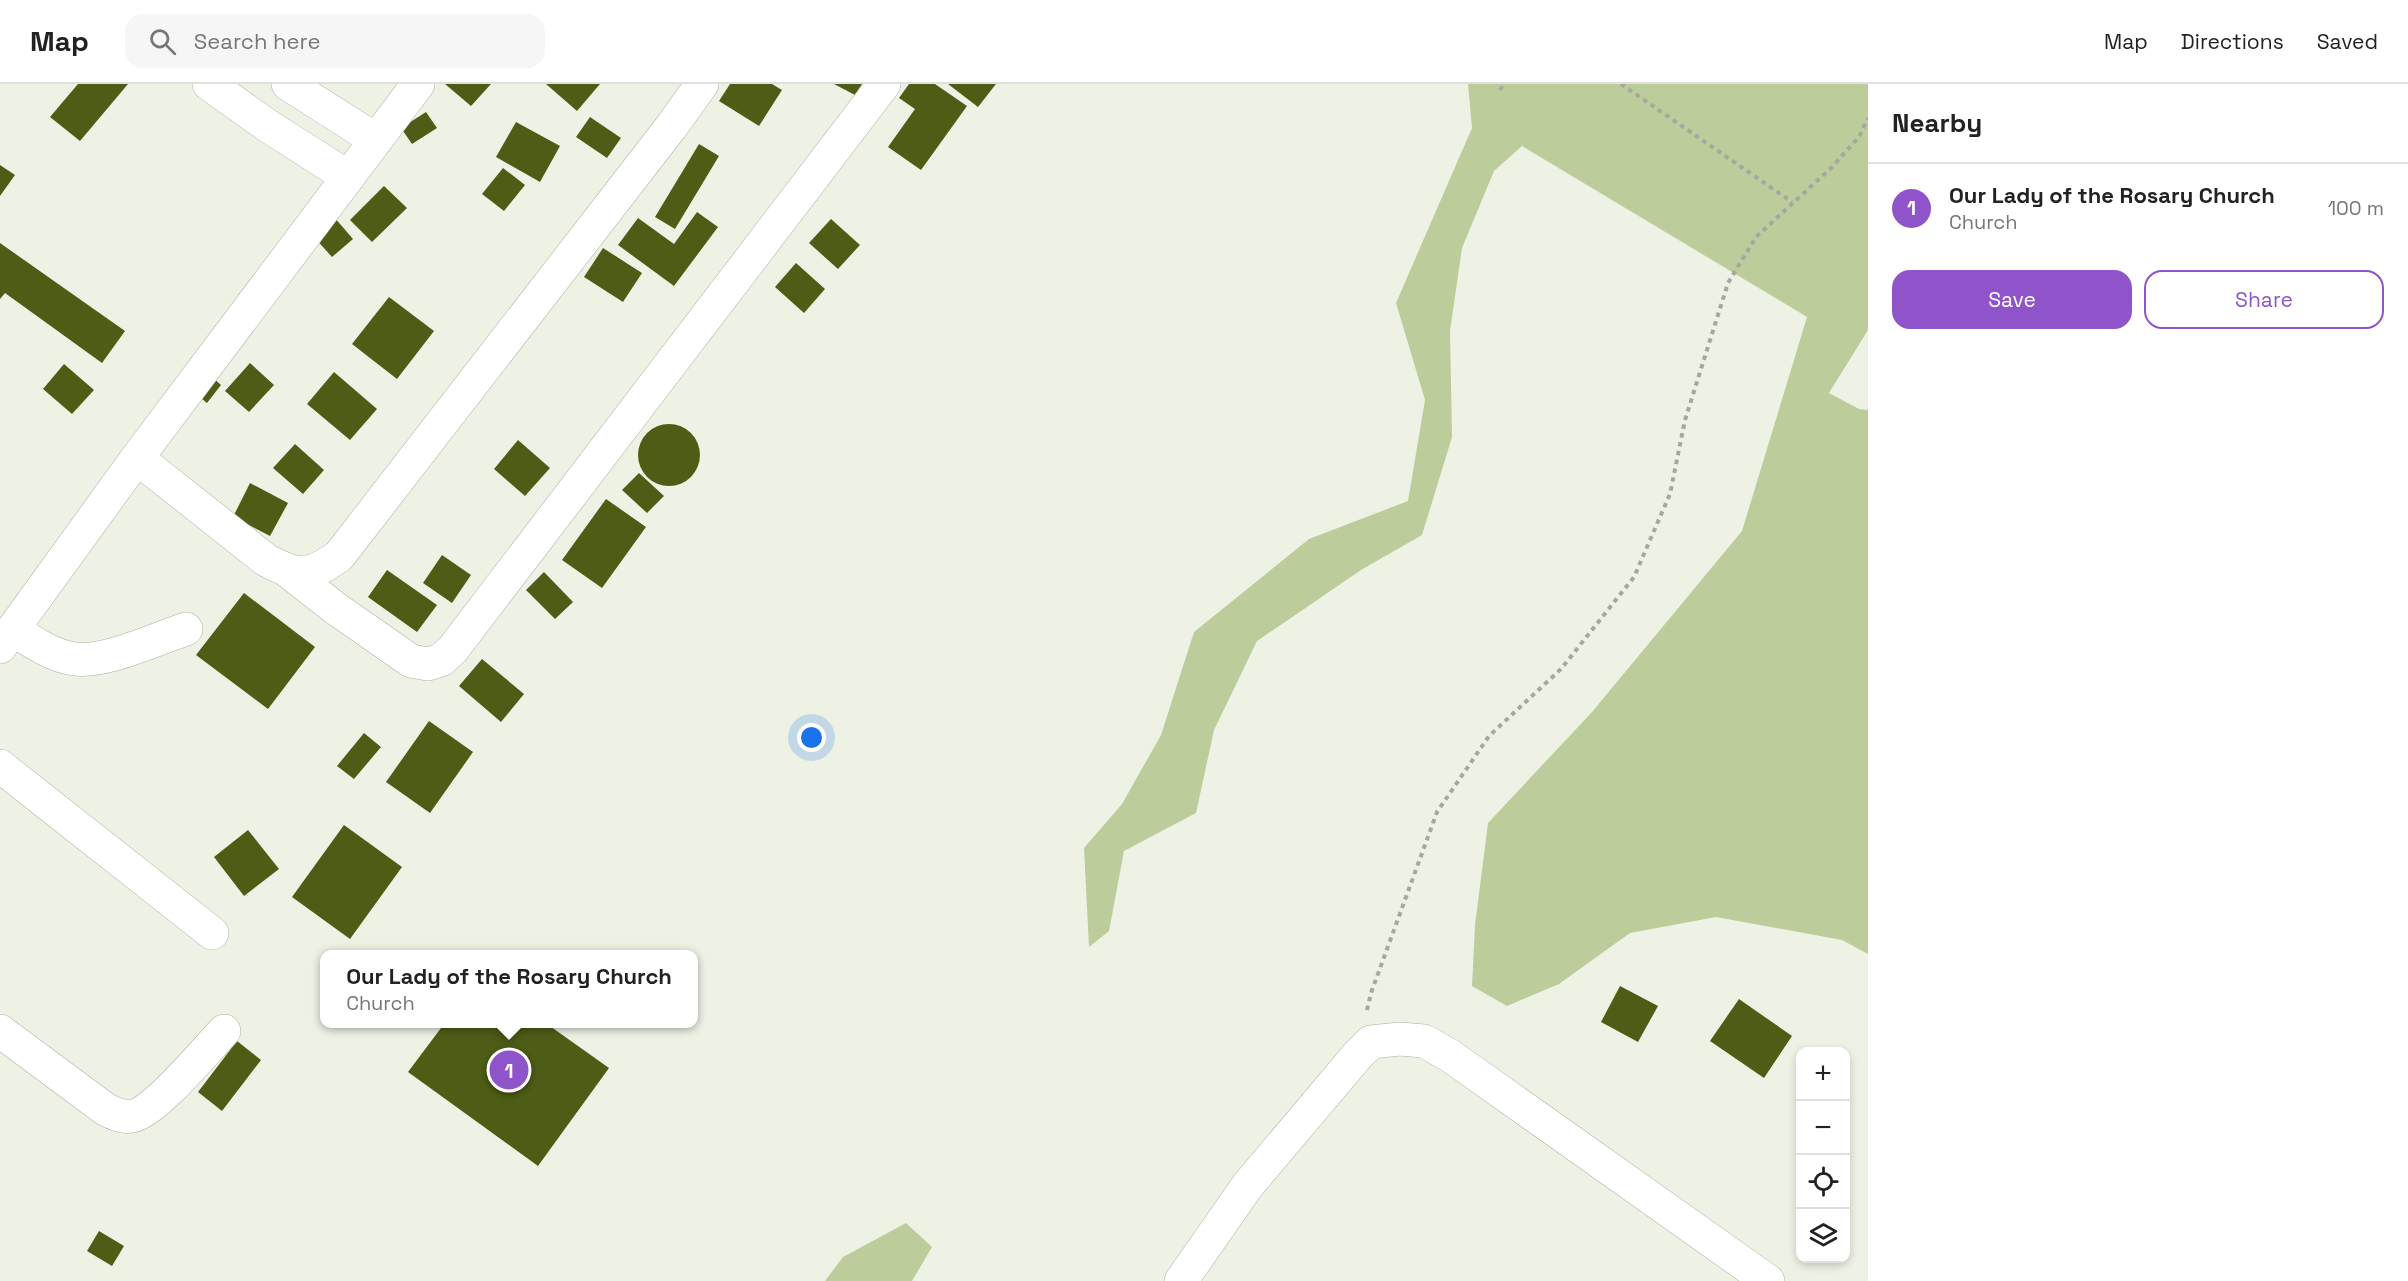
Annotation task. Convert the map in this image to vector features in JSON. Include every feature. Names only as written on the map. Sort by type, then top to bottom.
[{"type":"street","points":[[209,84],[268,126],[348,177]]},
{"type":"street","points":[[186,629],[108,656],[90,659],[75,659],[7,638],[137,458],[418,84]]},
{"type":"street","points":[[289,572],[307,573],[323,567],[339,556],[671,128],[702,84]]},
{"type":"street","points":[[137,458],[266,560],[289,572],[335,608],[411,661],[428,664],[441,660],[453,650],[884,84]]},
{"type":"street","points":[[268,126],[291,86],[376,140]]},
{"type":"street","points":[[0,766],[212,933]]},
{"type":"street","points":[[0,1031],[105,1109],[116,1115],[130,1117],[152,1106],[224,1031]]},
{"type":"street","points":[[1180,1281],[1248,1185],[1357,1056],[1371,1042],[1400,1039],[1424,1041],[1449,1055],[1768,1281]]},
{"type":"path","points":[[1500,90],[1504,84]]},
{"type":"path","points":[[1621,84],[1792,202]]},
{"type":"path","points":[[1357,1056],[1371,993],[1437,812],[1489,736],[1561,669],[1634,577],[1670,494],[1686,420],[1728,283],[1756,237],[1831,168],[1859,137],[1868,118]]},
{"type":"green space","points":[[1468,84],[1868,84],[1868,330],[1829,393],[1859,409],[1868,410],[1868,954],[1842,940],[1716,917],[1630,933],[1559,984],[1507,1006],[1472,986],[1475,925],[1488,823],[1592,712],[1742,531],[1807,317],[1522,146],[1494,171],[1462,248],[1450,331],[1452,437],[1422,535],[1361,570],[1257,641],[1214,730],[1196,813],[1124,851],[1109,931],[1089,947],[1084,848],[1122,804],[1161,735],[1194,632],[1309,539],[1408,501],[1425,400],[1396,303],[1472,128]]},
{"type":"green space","points":[[906,1223],[932,1247],[912,1281],[825,1281],[843,1257]]},
{"type":"building","points":[[78,84],[128,84],[80,141],[50,117]]},
{"type":"building","points":[[445,84],[491,84],[471,106]]},
{"type":"building","points":[[546,84],[600,84],[577,111]]},
{"type":"building","points":[[730,84],[772,84],[782,90],[759,126],[719,101]]},
{"type":"building","points":[[834,84],[862,84],[855,95]]},
{"type":"building","points":[[909,84],[935,84],[967,106],[921,170],[888,147],[915,109],[899,98]]},
{"type":"building","points":[[948,84],[996,84],[978,107]]},
{"type":"building","points":[[426,112],[437,128],[412,144],[401,128]]},
{"type":"building","points":[[590,117],[621,138],[607,158],[576,137]]},
{"type":"building","points":[[516,122],[560,146],[540,182],[496,157]]},
{"type":"building","points":[[699,144],[719,156],[675,229],[655,217]]},
{"type":"building","points":[[0,165],[15,175],[0,196]]},
{"type":"building","points":[[503,168],[525,185],[504,211],[482,194]]},
{"type":"building","points":[[384,186],[407,208],[372,242],[350,220]]},
{"type":"building","points":[[697,212],[718,227],[674,286],[618,245],[638,218],[674,244]]},
{"type":"building","points":[[334,217],[353,239],[332,257],[313,236]]},
{"type":"building","points":[[831,219],[860,245],[838,269],[809,243]]},
{"type":"building","points":[[0,243],[125,331],[102,363],[5,293],[0,299]]},
{"type":"building","points":[[603,248],[642,273],[623,302],[584,277]]},
{"type":"building","points":[[796,263],[825,289],[804,313],[775,287]]},
{"type":"building","points":[[389,297],[434,331],[397,379],[352,344]]},
{"type":"building","points":[[250,363],[274,385],[249,412],[225,391]]},
{"type":"building","points":[[64,364],[94,390],[72,414],[43,389]]},
{"type":"building","points":[[334,372],[377,409],[350,440],[307,404]]},
{"type":"building","points":[[211,376],[221,385],[207,403],[196,394]]},
{"type":"building","points":[[663,424],[675,424],[691,433],[698,443],[700,455],[698,467],[691,477],[675,486],[663,486],[652,481],[643,472],[638,461],[638,449],[643,438],[652,429]]},
{"type":"building","points":[[518,440],[550,468],[525,496],[494,469]]},
{"type":"building","points":[[295,444],[324,470],[303,494],[273,468]]},
{"type":"building","points":[[639,473],[664,496],[647,513],[622,490]]},
{"type":"building","points":[[250,483],[288,503],[270,536],[233,517]]},
{"type":"building","points":[[606,499],[646,527],[602,588],[562,560]]},
{"type":"building","points":[[442,555],[471,575],[452,603],[423,583]]},
{"type":"building","points":[[387,570],[437,605],[417,632],[368,597]]},
{"type":"building","points":[[544,572],[573,602],[555,619],[526,590]]},
{"type":"building","points":[[244,593],[315,647],[268,709],[196,655]]},
{"type":"building","points":[[482,659],[524,694],[501,722],[459,686]]},
{"type":"building","points":[[429,721],[473,752],[430,813],[386,782]]},
{"type":"building","points":[[364,733],[381,747],[354,779],[337,766]]},
{"type":"building","points":[[344,825],[402,867],[350,939],[292,897]]},
{"type":"building","points":[[248,830],[279,869],[244,896],[214,857]]},
{"type":"building","points":[[1620,986],[1658,1006],[1638,1042],[1601,1022]]},
{"type":"building","points":[[1739,999],[1792,1036],[1764,1078],[1710,1041]]},
{"type":"building","points":[[441,1028],[553,1028],[609,1068],[538,1166],[408,1072]]},
{"type":"building","points":[[237,1041],[261,1060],[222,1111],[198,1092]]},
{"type":"building","points":[[99,1231],[124,1246],[112,1266],[87,1251]]},
{"type":"place","name":"Our Lady of the Rosary Church","points":[[509,1070]]}]
